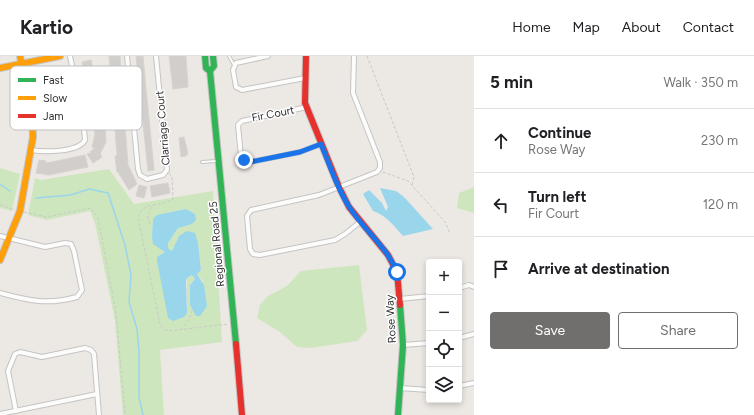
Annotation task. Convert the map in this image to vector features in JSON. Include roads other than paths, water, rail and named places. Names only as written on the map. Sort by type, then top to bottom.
[{"type":"street","points":[[20,56],[22,64]]},
{"type":"street","points":[[11,66],[60,56]]},
{"type":"street","points":[[70,56],[72,66]]},
{"type":"street","name":"Clarriage Court","points":[[127,56],[128,66]]},
{"type":"street","name":"Clarriage Court","points":[[135,130],[139,172],[144,178],[147,179],[163,175],[166,172],[156,56]]},
{"type":"street","name":"Regional Road 25","points":[[205,56],[206,68],[210,71],[220,160],[242,415]]},
{"type":"street","name":"Regional Road 25","points":[[210,71],[214,66],[213,56]]},
{"type":"street","points":[[268,56],[239,62],[234,65],[233,70],[235,85],[242,90],[305,78]]},
{"type":"street","name":"Rose Way","points":[[306,56],[304,97],[338,187],[349,207],[393,263],[398,276],[403,345],[398,415]]},
{"type":"street","points":[[354,56],[353,93],[380,162],[379,170],[312,197],[251,210],[247,216],[251,252],[260,255],[328,242],[341,237],[360,222]]},
{"type":"street","points":[[0,68],[10,66]]},
{"type":"street","name":"Fir Court","points":[[307,107],[242,121],[238,126],[242,157],[244,160],[250,162],[300,152],[321,144]]},
{"type":"street","points":[[0,260],[20,211],[31,150],[33,130]]},
{"type":"street","points":[[31,150],[47,152],[78,146],[85,140],[84,130]]},
{"type":"street","points":[[0,236],[45,247],[65,243],[71,244],[74,251],[82,293],[74,298],[48,303],[35,302],[0,293]]},
{"type":"street","points":[[462,287],[469,285],[474,287]]},
{"type":"street","points":[[400,299],[426,296]]},
{"type":"street","points":[[462,337],[474,334]]},
{"type":"street","points":[[403,345],[426,343]]},
{"type":"street","points":[[16,411],[8,371],[13,356],[17,352],[42,357],[85,348],[91,350],[94,354],[99,415]]},
{"type":"street","points":[[462,385],[474,383]]},
{"type":"street","points":[[400,388],[426,390]]},
{"type":"street","points":[[0,414],[97,394]]},
{"type":"lane","points":[[229,56],[234,65]]},
{"type":"lane","points":[[202,162],[220,160]]},
{"type":"water","points":[[380,188],[396,191],[404,197],[433,229],[403,236],[386,218],[373,211],[363,194],[369,190],[382,203],[386,211],[388,207]]},
{"type":"water","points":[[186,209],[195,214],[196,220],[192,224],[178,228],[168,243],[168,248],[172,251],[179,236],[187,231],[195,233],[198,243],[201,270],[197,274],[204,285],[207,306],[200,316],[196,316],[190,305],[190,285],[195,279],[192,275],[187,278],[186,281],[187,313],[184,317],[173,321],[168,318],[157,261],[157,257],[165,252],[153,244],[153,219],[157,215]]},
{"type":"waterway","points":[[0,184],[10,191]]},
{"type":"waterway","points":[[36,198],[71,195],[89,189],[108,193],[125,245],[131,275],[129,302],[137,329],[139,352],[139,397],[143,415]]}]
